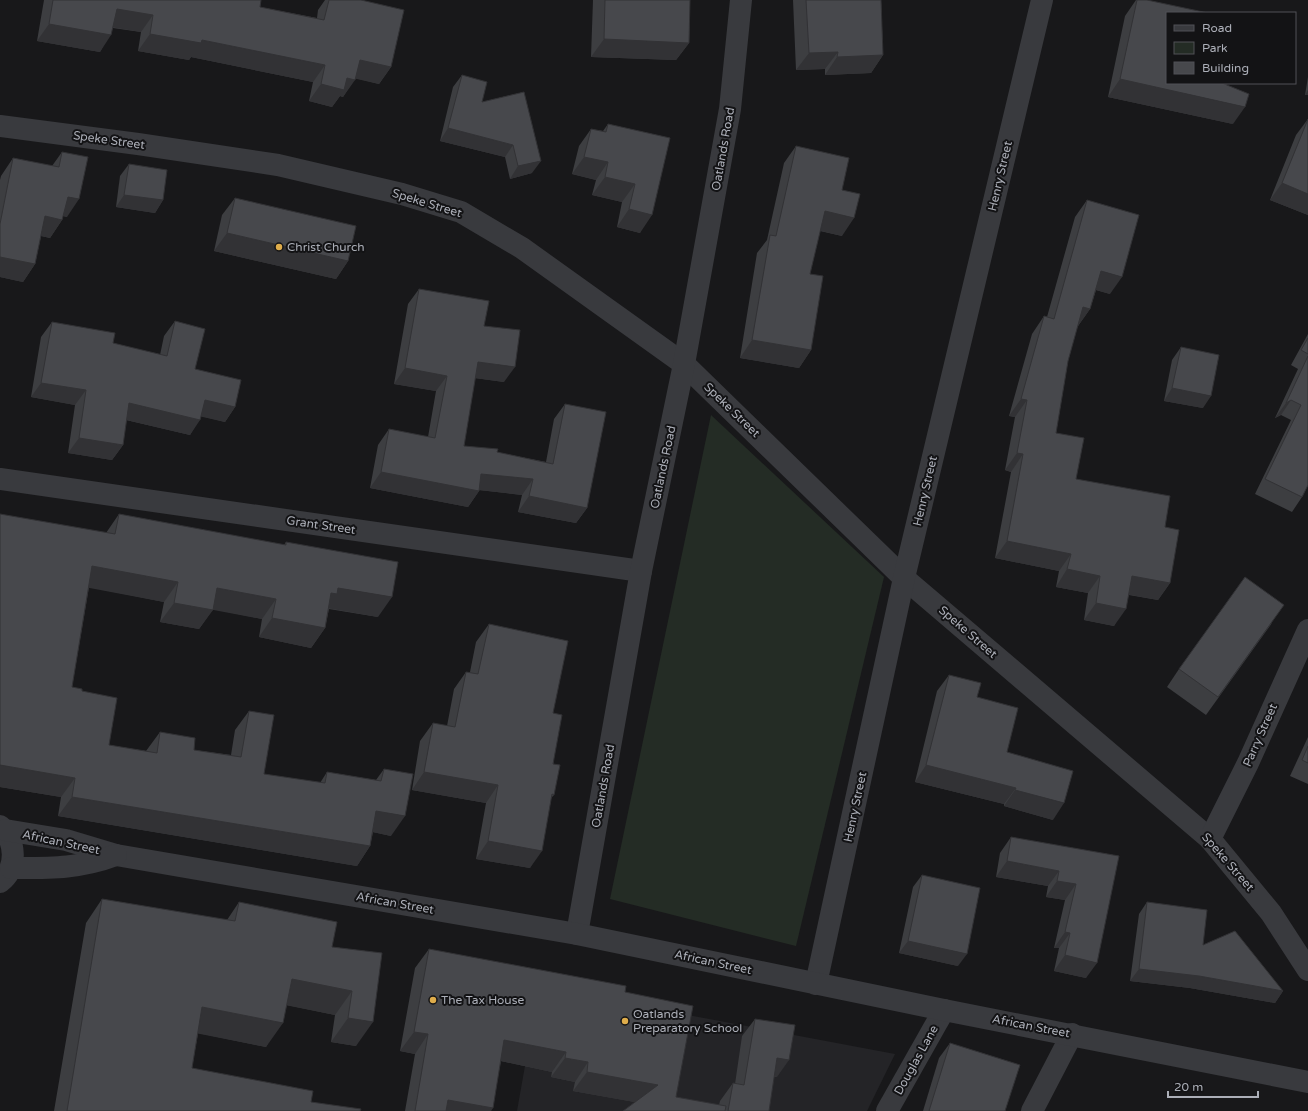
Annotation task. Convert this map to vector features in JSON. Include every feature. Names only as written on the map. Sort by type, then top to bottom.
[{"type":"street","name":"Oatlands Road","points":[[577,934],[642,571],[684,364],[730,109],[741,0]]},
{"type":"street","name":"Henry Street","points":[[816,984],[904,578],[1042,0]]},
{"type":"street","name":"Speke Street","points":[[0,126],[138,144],[278,165],[402,194],[461,212],[522,248],[684,364],[904,578],[1210,839],[1271,913],[1308,970]]},
{"type":"street","name":"Grant Street","points":[[0,479],[642,571]]},
{"type":"street","name":"Parry Street","points":[[1210,839],[1248,763],[1308,630]]},
{"type":"street","name":"African Street","points":[[3,828],[66,840],[116,855],[577,934],[944,1010],[1072,1034],[1308,1082]]},
{"type":"street","points":[[3,828],[11,842],[13,855],[5,875]]},
{"type":"street","name":"African Street","points":[[5,875],[93,864],[116,855]]},
{"type":"street","name":"Douglas Lane","points":[[887,1111],[944,1010]]},
{"type":"street","points":[[1032,1111],[1072,1034]]},
{"type":"shaded area","name":"Oatlands Preparatory School","points":[[539,987],[895,1054],[867,1111],[517,1111]]},
{"type":"green space","points":[[711,415],[884,577],[796,946],[610,899]]},
{"type":"building","points":[[53,0],[261,0],[260,7],[324,20],[329,0],[361,0],[404,10],[391,67],[360,60],[355,80],[347,78],[344,90],[321,84],[325,65],[202,40],[201,43],[150,34],[153,15],[117,9],[111,35],[49,24]]},
{"type":"building","points":[[605,0],[690,0],[689,43],[604,39]]},
{"type":"building","points":[[806,0],[881,0],[883,55],[837,57],[838,52],[809,53]]},
{"type":"building","points":[[1137,0],[1147,0],[1203,12],[1166,12],[1166,84],[1224,84],[1249,94],[1245,107],[1120,79]]},
{"type":"building","points":[[462,75],[487,82],[482,102],[524,92],[541,161],[518,166],[513,145],[448,128]]},
{"type":"building","points":[[1308,119],[1308,194],[1282,183]]},
{"type":"building","points":[[608,124],[670,138],[652,215],[629,209],[635,184],[605,177],[608,162],[584,157],[591,129],[606,132]]},
{"type":"building","points":[[796,146],[849,158],[842,190],[860,194],[854,218],[825,211],[810,274],[823,276],[811,350],[752,340],[770,235],[776,236]]},
{"type":"building","points":[[62,152],[88,157],[79,199],[68,197],[62,220],[45,216],[35,264],[0,257],[0,224],[13,158],[59,167]]},
{"type":"building","points":[[129,164],[167,170],[163,200],[124,195]]},
{"type":"building","points":[[235,198],[356,226],[348,261],[227,233]]},
{"type":"building","points":[[1087,200],[1139,215],[1122,277],[1101,271],[1090,309],[1083,307],[1068,361],[1056,433],[1084,438],[1076,479],[1170,496],[1165,527],[1179,530],[1170,583],[1132,576],[1126,609],[1096,603],[1100,576],[1067,569],[1071,554],[1007,541],[1023,454],[1017,453],[1027,400],[1021,399],[1044,316],[1054,319]]},
{"type":"building","points":[[419,289],[489,301],[484,326],[520,330],[515,367],[478,362],[464,446],[498,449],[497,452],[553,464],[565,404],[606,412],[587,508],[529,496],[533,479],[481,474],[479,491],[381,472],[389,429],[435,438],[447,376],[405,368]]},
{"type":"building","points":[[175,321],[205,329],[195,369],[241,380],[235,407],[205,400],[200,420],[129,403],[123,445],[79,438],[86,390],[41,383],[52,322],[115,333],[113,343],[167,356]]},
{"type":"building","points":[[1308,338],[1308,354],[1301,350]]},
{"type":"building","points":[[1181,347],[1219,355],[1211,396],[1172,388]]},
{"type":"building","points":[[1308,356],[1308,485],[1302,497],[1265,479],[1301,405],[1291,400],[1286,403]]},
{"type":"building","points":[[0,514],[115,534],[119,514],[286,545],[286,542],[398,562],[392,597],[338,588],[337,594],[331,593],[325,628],[272,618],[276,599],[217,588],[213,610],[174,603],[178,582],[92,566],[72,687],[82,689],[82,691],[117,698],[109,745],[157,753],[160,732],[195,738],[194,750],[241,757],[249,711],[274,715],[264,774],[325,783],[327,772],[381,781],[384,769],[413,774],[405,816],[376,811],[370,846],[72,797],[75,778],[0,765]]},
{"type":"building","points":[[1245,577],[1284,605],[1218,697],[1179,669]]},
{"type":"building","points":[[489,624],[568,641],[553,713],[562,715],[553,764],[560,765],[554,795],[552,794],[542,851],[488,841],[498,785],[424,772],[433,723],[455,727],[466,672],[478,674]]},
{"type":"building","points":[[949,675],[981,683],[977,697],[1018,708],[1007,752],[1073,771],[1064,803],[1015,790],[1016,788],[926,765]]},
{"type":"building","points":[[1308,746],[1308,763],[1302,760]]},
{"type":"building","points":[[1011,837],[1119,856],[1097,963],[1065,955],[1070,933],[1065,932],[1076,884],[1057,881],[1059,871],[1007,861]]},
{"type":"building","points":[[922,875],[980,888],[967,954],[908,941]]},
{"type":"building","points":[[102,899],[235,921],[239,902],[337,922],[332,947],[382,953],[373,1022],[348,1018],[352,991],[292,979],[283,1023],[202,1007],[192,1068],[313,1091],[311,1102],[361,1109],[360,1111],[67,1111]]},
{"type":"building","points":[[1147,902],[1207,910],[1203,945],[1235,931],[1283,991],[1199,976],[1139,969]]},
{"type":"building","points":[[429,949],[626,986],[625,992],[693,1006],[676,1097],[726,1106],[725,1111],[623,1111],[658,1085],[587,1072],[588,1062],[565,1058],[566,1052],[504,1040],[493,1108],[448,1100],[446,1111],[415,1111],[428,1034],[414,1032]]},
{"type":"building","points":[[755,1019],[795,1025],[789,1060],[777,1058],[769,1111],[728,1111],[733,1083],[744,1085]]},
{"type":"building","points":[[950,1043],[1020,1065],[1005,1111],[929,1111]]},
{"type":"place","name":"Christ Church","points":[[279,247]]},
{"type":"place","name":"The Tax House","points":[[433,1000]]},
{"type":"place","name":"Oatlands Preparatory School","points":[[625,1021]]}]
